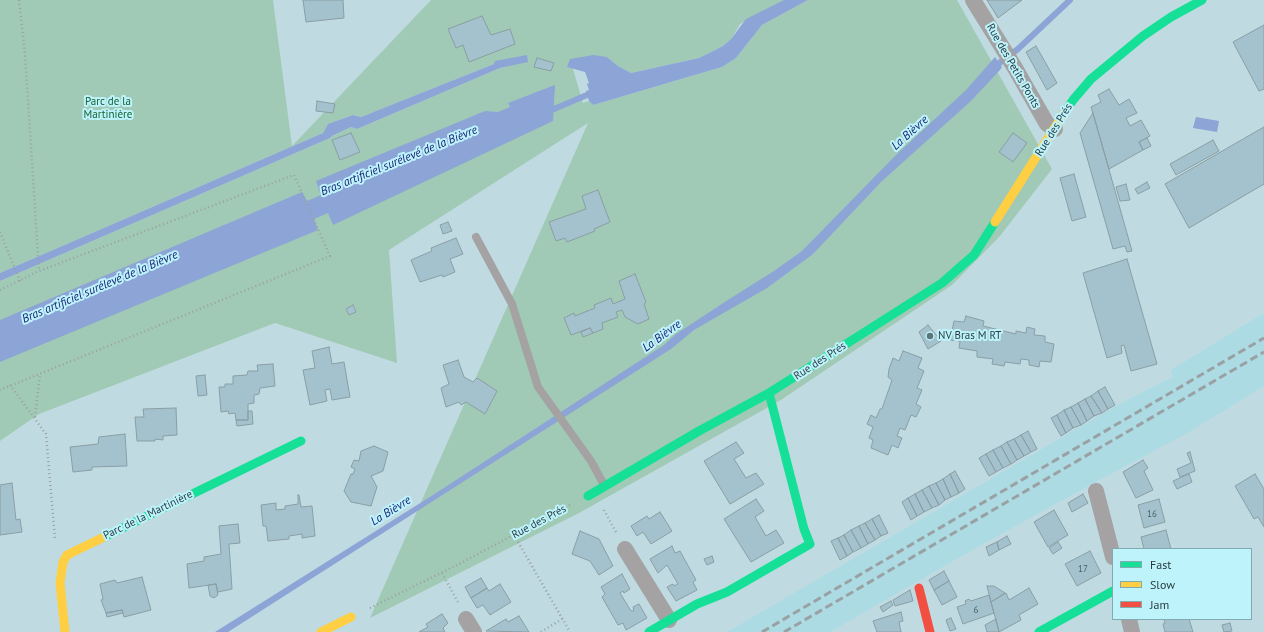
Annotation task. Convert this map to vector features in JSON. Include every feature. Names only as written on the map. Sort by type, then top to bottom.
[{"type":"street","name":"Rue des Petits Ponts","points":[[973,0],[1000,42],[1047,124],[1055,129]]},
{"type":"street","name":"Rue des Prés","points":[[591,494],[769,393],[942,283],[974,254],[1073,100],[1091,79],[1143,36],[1171,17],[1202,0]]},
{"type":"street","points":[[649,632],[698,604],[727,592],[810,544],[769,393]]},
{"type":"street","name":"Parc de la Martinière","points":[[65,632],[60,583],[63,562],[67,555],[301,441]]},
{"type":"street","points":[[1096,491],[1112,553]]},
{"type":"street","points":[[625,549],[669,620]]},
{"type":"street","points":[[919,588],[930,632]]},
{"type":"street","points":[[1039,632],[1112,592]]},
{"type":"street","points":[[321,632],[351,618]]},
{"type":"street","points":[[1129,620],[1132,632]]},
{"type":"lane","points":[[476,237],[512,304],[538,387],[591,461],[605,485]]},
{"type":"path","points":[[19,0],[25,54],[39,272]]},
{"type":"path","points":[[0,290],[39,272],[294,175],[307,201],[330,256],[0,390]]},
{"type":"path","points":[[0,232],[20,281]]},
{"type":"path","points":[[35,417],[40,374]]},
{"type":"path","points":[[10,386],[35,417],[46,434],[56,546]]},
{"type":"path","points":[[591,494],[625,549]]},
{"type":"path","name":"Rue des Prés","points":[[351,618],[442,573],[591,494]]},
{"type":"path","points":[[514,535],[570,632]]},
{"type":"path","points":[[442,573],[470,626]]},
{"type":"path","points":[[541,632],[562,619]]},
{"type":"shaded area","points":[[1264,313],[1264,386],[1186,434],[965,554],[830,632],[727,632],[1116,406],[1173,377],[1171,370]]},
{"type":"green space","points":[[0,0],[273,0],[292,146],[431,0],[784,0],[740,24],[731,39],[723,46],[699,58],[631,73],[618,66],[607,57],[570,59],[583,103],[589,101],[593,105],[722,67],[736,58],[762,25],[808,0],[957,0],[1052,169],[1000,236],[952,285],[781,400],[579,513],[370,618],[588,123],[389,250],[397,363],[275,323],[39,414],[0,441],[0,281],[330,138],[351,127],[357,129],[500,68],[528,61],[494,64],[361,117],[353,115],[328,124],[323,133],[0,273]]},
{"type":"water","points":[[784,0],[808,0],[762,25],[736,58],[722,67],[593,105],[589,101],[586,91],[589,90],[587,84],[589,83],[585,72],[567,67],[570,59],[593,55],[607,57],[618,66],[631,73],[699,58],[723,46],[731,39],[746,19]]},
{"type":"water","points":[[527,55],[528,62],[500,68],[357,129],[351,127],[330,138],[0,281],[0,273],[323,133],[328,124],[353,115],[361,117],[494,64],[495,61]]},
{"type":"water","points":[[995,57],[1002,67],[971,101],[881,182],[813,254],[767,288],[694,330],[671,349],[228,632],[215,632],[433,495],[664,345],[676,334],[774,271],[802,251],[896,155],[966,90]]},
{"type":"water","points":[[555,85],[553,121],[333,225],[328,213],[314,219],[318,230],[0,362],[0,320],[302,192],[307,201],[321,195],[316,181],[485,111],[498,112],[510,107],[508,103]]},
{"type":"water","points":[[1196,117],[1219,121],[1217,132],[1193,128]]},
{"type":"building","points":[[303,0],[343,0],[344,18],[306,22]]},
{"type":"building","points":[[987,0],[1022,0],[998,18]]},
{"type":"building","points":[[482,16],[491,35],[510,29],[515,44],[469,62],[463,45],[456,48],[448,29]]},
{"type":"building","points":[[1264,25],[1264,89],[1259,91],[1233,42]]},
{"type":"building","points":[[1036,46],[1057,83],[1047,90],[1026,52]]},
{"type":"building","points":[[537,58],[554,63],[551,71],[534,67]]},
{"type":"building","points":[[1109,89],[1119,105],[1129,99],[1137,113],[1126,118],[1130,126],[1141,120],[1150,136],[1139,142],[1143,150],[1109,169],[1091,107],[1101,102],[1098,95]]},
{"type":"building","points":[[317,101],[335,104],[333,113],[316,111]]},
{"type":"building","points":[[1093,113],[1132,251],[1127,252],[1125,246],[1113,249],[1080,133]]},
{"type":"building","points":[[1264,127],[1264,184],[1189,228],[1165,184]]},
{"type":"building","points":[[351,133],[360,152],[340,160],[332,140]]},
{"type":"building","points":[[1013,133],[1027,143],[1013,162],[999,152]]},
{"type":"building","points":[[1147,138],[1151,146],[1143,150],[1139,142]]},
{"type":"building","points":[[1213,140],[1219,151],[1176,175],[1170,164]]},
{"type":"building","points":[[1074,174],[1086,217],[1072,221],[1060,178]]},
{"type":"building","points":[[1147,182],[1150,188],[1138,194],[1135,189]]},
{"type":"building","points":[[1126,184],[1130,200],[1120,201],[1116,187]]},
{"type":"building","points":[[598,190],[610,222],[594,229],[595,231],[567,242],[565,238],[556,241],[549,222],[586,209],[582,196]]},
{"type":"building","points":[[448,222],[452,231],[443,234],[440,225]]},
{"type":"building","points":[[456,238],[463,254],[450,259],[455,272],[443,277],[442,275],[420,282],[411,260],[432,251],[431,248]]},
{"type":"building","points":[[1127,259],[1157,364],[1131,371],[1124,345],[1121,346],[1122,353],[1107,358],[1083,273]]},
{"type":"building","points":[[635,274],[646,302],[644,304],[649,319],[638,324],[625,317],[622,310],[616,312],[618,317],[602,323],[603,329],[593,333],[590,328],[571,335],[564,318],[574,313],[575,316],[595,308],[594,305],[611,298],[613,304],[625,299],[619,281]]},
{"type":"building","points":[[353,305],[356,312],[349,315],[346,309]]},
{"type":"building","points":[[966,316],[984,321],[983,326],[1016,334],[1016,331],[1026,333],[1027,327],[1035,329],[1034,335],[1045,336],[1045,342],[1054,344],[1051,362],[1040,361],[1039,367],[1029,365],[1029,360],[1021,359],[1020,364],[1005,362],[1004,366],[992,364],[993,359],[977,357],[977,351],[959,348],[960,341],[950,340],[954,321],[964,322]]},
{"type":"building","name":"NV Bras M RT","points":[[928,325],[941,341],[928,349],[919,332]]},
{"type":"building","points":[[590,328],[593,333],[583,337],[581,332]]},
{"type":"building","points":[[329,347],[332,364],[344,362],[350,397],[332,400],[330,389],[325,390],[327,401],[310,405],[303,370],[315,368],[312,351]]},
{"type":"building","points":[[903,351],[922,358],[918,368],[924,371],[917,388],[922,390],[916,404],[921,407],[916,417],[911,415],[905,430],[900,428],[897,436],[902,438],[898,448],[892,445],[888,455],[871,448],[873,440],[869,438],[873,427],[867,424],[871,415],[876,418],[880,409],[882,409],[892,380],[888,377],[889,369],[893,358],[899,361]]},
{"type":"building","points":[[458,360],[464,377],[473,382],[477,378],[497,391],[485,414],[466,402],[461,405],[459,402],[446,407],[441,388],[449,384],[443,365]]},
{"type":"building","points":[[273,364],[275,386],[260,388],[259,394],[254,395],[254,403],[248,404],[248,420],[236,420],[235,413],[229,414],[228,411],[221,412],[219,387],[225,387],[225,384],[233,384],[233,376],[247,375],[248,371],[258,371],[257,365]]},
{"type":"building","points":[[205,375],[207,395],[198,396],[196,376]]},
{"type":"building","points":[[1105,387],[1115,405],[1108,409],[1098,391]]},
{"type":"building","points":[[1098,391],[1108,409],[1102,413],[1091,396]]},
{"type":"building","points":[[1091,396],[1102,413],[1094,416],[1085,399]]},
{"type":"building","points":[[1085,399],[1094,416],[1087,421],[1078,403]]},
{"type":"building","points":[[1078,403],[1087,421],[1081,425],[1071,407]]},
{"type":"building","points":[[1071,407],[1081,425],[1073,428],[1064,410]]},
{"type":"building","points":[[176,408],[177,435],[163,436],[163,440],[155,439],[155,441],[137,441],[135,417],[144,417],[143,409]]},
{"type":"building","points":[[1064,410],[1073,428],[1066,433],[1057,415]]},
{"type":"building","points":[[248,411],[252,411],[253,424],[237,426],[236,420],[248,420]]},
{"type":"building","points":[[1057,415],[1066,433],[1061,436],[1051,418]]},
{"type":"building","points":[[1028,431],[1037,449],[1031,452],[1021,435]]},
{"type":"building","points":[[125,434],[127,466],[92,467],[92,470],[73,472],[70,447],[98,444],[99,437]]},
{"type":"building","points":[[1021,435],[1031,452],[1024,456],[1014,439]]},
{"type":"building","points":[[1014,439],[1024,456],[1017,460],[1007,442]]},
{"type":"building","points":[[736,442],[744,453],[734,459],[746,478],[756,473],[764,484],[730,504],[704,461]]},
{"type":"building","points":[[1007,442],[1017,460],[1011,464],[1001,446]]},
{"type":"building","points":[[374,446],[388,452],[383,471],[371,476],[377,487],[371,506],[351,502],[344,491],[351,474],[353,474],[355,469],[351,467],[354,460],[359,461],[361,451]]},
{"type":"building","points":[[1001,446],[1011,464],[1003,468],[993,450]]},
{"type":"building","points":[[993,450],[1003,468],[996,472],[986,454]]},
{"type":"building","points":[[1190,452],[1195,471],[1180,477],[1177,469],[1191,463],[1187,453]]},
{"type":"building","points":[[986,454],[996,472],[989,476],[979,458]]},
{"type":"building","points":[[1143,460],[1148,468],[1144,471],[1153,490],[1136,498],[1123,472]]},
{"type":"building","points":[[955,471],[965,489],[959,493],[950,474]]},
{"type":"building","points":[[950,474],[959,493],[951,497],[943,479]]},
{"type":"building","points":[[1189,474],[1192,482],[1177,489],[1173,481]]},
{"type":"building","points":[[1255,474],[1264,489],[1264,527],[1258,517],[1254,519],[1235,486]]},
{"type":"building","points":[[943,479],[951,497],[945,500],[936,483]]},
{"type":"building","points":[[12,483],[16,520],[20,519],[22,532],[0,535],[0,485]]},
{"type":"building","points":[[936,483],[945,500],[939,505],[929,486]]},
{"type":"building","points":[[929,486],[939,505],[932,508],[922,490]]},
{"type":"building","points":[[922,490],[932,508],[924,512],[915,494]]},
{"type":"building","points":[[915,494],[924,512],[917,516],[908,498]]},
{"type":"building","points":[[1083,494],[1088,503],[1072,512],[1068,503]]},
{"type":"building","points":[[298,495],[301,507],[312,506],[315,536],[302,538],[302,534],[289,536],[289,539],[268,541],[266,526],[263,526],[261,505],[276,503],[276,510],[285,509],[285,506],[298,504]]},
{"type":"building","points":[[908,498],[917,516],[911,520],[902,502]]},
{"type":"building","points":[[756,499],[764,511],[755,517],[766,536],[776,530],[784,543],[751,562],[724,519]]},
{"type":"building","points":[[1159,499],[1165,522],[1144,528],[1138,505]]},
{"type":"building","points":[[1054,510],[1068,535],[1048,547],[1034,522]]},
{"type":"building","points":[[660,512],[672,531],[651,544],[643,532],[637,536],[631,526],[647,516],[649,519]]},
{"type":"building","points":[[879,515],[888,533],[881,536],[872,519]]},
{"type":"building","points":[[872,519],[881,536],[875,540],[865,523]]},
{"type":"building","points":[[865,523],[875,540],[868,544],[859,526]]},
{"type":"building","points":[[238,524],[240,543],[229,544],[232,589],[218,592],[216,584],[189,588],[187,564],[204,561],[204,557],[221,554],[219,526]]},
{"type":"building","points":[[859,526],[868,544],[861,548],[851,530]]},
{"type":"building","points":[[851,530],[861,548],[853,552],[844,535]]},
{"type":"building","points":[[1166,530],[1171,548],[1144,548],[1141,537]]},
{"type":"building","points":[[580,531],[599,539],[613,566],[599,575],[590,561],[572,554]]},
{"type":"building","points":[[844,535],[853,552],[847,556],[838,538]]},
{"type":"building","points":[[1007,536],[1011,544],[999,550],[997,542]]},
{"type":"building","points":[[838,538],[847,556],[840,560],[831,541]]},
{"type":"building","points":[[997,542],[999,550],[989,556],[986,547]]},
{"type":"building","points":[[1058,542],[1062,548],[1053,554],[1049,548]]},
{"type":"building","points":[[672,546],[675,553],[680,551],[696,580],[693,582],[697,590],[676,601],[667,587],[673,584],[674,586],[678,584],[667,565],[658,573],[650,559]]},
{"type":"building","points":[[1090,551],[1101,573],[1077,586],[1065,564]]},
{"type":"building","points":[[712,556],[714,562],[707,565],[704,559]]},
{"type":"building","points":[[944,571],[949,581],[934,590],[929,580]]},
{"type":"building","points":[[622,574],[630,589],[624,593],[623,591],[620,593],[631,611],[634,611],[633,607],[639,604],[647,618],[626,630],[623,623],[618,625],[602,597],[605,594],[601,587]]},
{"type":"building","points":[[142,577],[151,610],[124,617],[122,610],[106,613],[101,600],[103,599],[100,584],[115,580],[117,583]]},
{"type":"building","points":[[481,578],[487,588],[471,598],[465,587]]},
{"type":"building","points":[[949,581],[957,597],[942,605],[934,590]]},
{"type":"building","points":[[216,584],[218,595],[214,598],[210,596],[208,585]]},
{"type":"building","points":[[500,584],[511,602],[490,615],[483,605],[477,608],[471,598],[487,588],[489,591]]},
{"type":"building","points":[[987,586],[994,586],[1005,593],[991,602]]},
{"type":"building","points":[[1029,588],[1038,604],[1019,615],[1021,620],[999,632],[991,602],[1006,593],[1009,600]]},
{"type":"building","points":[[910,590],[913,601],[895,606],[893,600]]},
{"type":"building","points":[[989,595],[994,613],[963,624],[957,607],[966,604],[965,601],[969,599],[971,601]]},
{"type":"building","points":[[891,601],[893,605],[883,612],[880,607]]},
{"type":"building","points":[[122,610],[123,613],[107,617],[106,613]]},
{"type":"building","points":[[901,612],[903,621],[899,622],[901,632],[877,632],[873,621]]},
{"type":"building","points":[[442,614],[448,623],[443,628],[445,632],[419,632],[428,627],[426,624]]},
{"type":"building","points":[[519,616],[529,632],[486,631],[506,619],[508,622]]},
{"type":"building","points":[[951,618],[956,629],[950,631],[946,620]]},
{"type":"building","points":[[996,619],[999,632],[987,632],[985,625]]},
{"type":"building","points":[[1164,620],[1189,620],[1193,632],[1165,632],[1163,624],[1165,623]]},
{"type":"building","points":[[1230,623],[1232,631],[1224,632],[1222,625]]},
{"type":"waterway","name":"La Bièvre","points":[[994,67],[1018,49],[1070,0]]},
{"type":"waterway","name":"Bras artificiel surélevé de la Bièvre","points":[[547,112],[594,92]]},
{"type":"railway","points":[[762,632],[1264,338]]},
{"type":"railway","points":[[784,632],[1264,352]]},
{"type":"traffic: fast","points":[[1064,113],[1091,79],[1143,36],[1171,17],[1202,0]]},
{"type":"traffic: fast","points":[[588,496],[699,431],[769,393],[942,283],[974,255],[995,222]]},
{"type":"traffic: fast","points":[[649,632],[697,604],[727,592],[810,544],[804,529],[769,393]]},
{"type":"traffic: fast","points":[[104,537],[301,441]]},
{"type":"traffic: fast","points":[[1039,632],[1112,592]]},
{"type":"traffic: slow","points":[[995,222],[1064,113]]},
{"type":"traffic: slow","points":[[65,632],[60,583],[63,562],[67,555],[104,537]]},
{"type":"traffic: slow","points":[[321,632],[351,617]]},
{"type":"traffic: jam","points":[[919,588],[930,632]]},
{"type":"place","name":"NV Bras M RT","points":[[930,336]]}]
